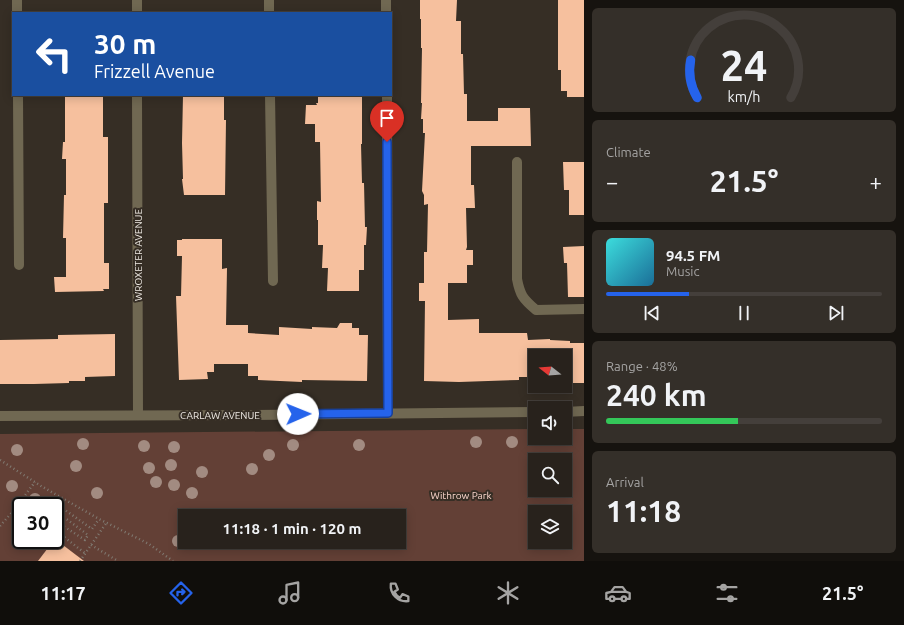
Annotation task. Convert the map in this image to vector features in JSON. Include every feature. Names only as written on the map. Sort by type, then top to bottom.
[{"type":"street","points":[[17,0],[17,12]]},
{"type":"street","points":[[137,0],[137,12]]},
{"type":"street","points":[[269,0],[269,12]]},
{"type":"street","points":[[386,0],[386,12]]},
{"type":"street","points":[[18,96],[19,265]]},
{"type":"street","name":"WROXETER AVENUE","points":[[137,96],[138,415]]},
{"type":"street","points":[[270,96],[273,281]]},
{"type":"street","points":[[387,96],[388,413]]},
{"type":"street","points":[[517,162],[517,279],[524,300],[536,310],[584,310]]},
{"type":"street","name":"CARLAW AVENUE","points":[[0,416],[528,412]]},
{"type":"street","points":[[572,412],[584,412]]},
{"type":"path","points":[[0,460],[99,519],[149,544],[173,561]]},
{"type":"path","points":[[0,526],[35,482]]},
{"type":"path","points":[[64,511],[65,510],[92,529],[99,519]]},
{"type":"path","points":[[64,517],[88,535],[85,540],[64,526]]},
{"type":"path","points":[[80,561],[107,522]]},
{"type":"path","points":[[64,537],[86,554]]},
{"type":"path","points":[[92,545],[118,561]]},
{"type":"green space","name":"Withrow Park","points":[[528,429],[528,445],[572,445],[572,429],[584,429],[584,561],[0,561],[0,434]]},
{"type":"building","points":[[420,0],[457,0],[456,21],[461,21],[461,54],[463,54],[464,94],[467,94],[467,121],[498,121],[498,108],[530,108],[531,146],[471,146],[471,185],[474,185],[475,208],[466,208],[466,250],[473,250],[473,265],[467,265],[467,283],[448,283],[448,320],[479,319],[479,333],[527,333],[528,340],[550,339],[570,341],[570,343],[584,343],[584,383],[572,383],[572,349],[528,349],[528,377],[519,377],[519,380],[459,382],[424,381],[425,301],[419,301],[419,283],[424,283],[424,252],[427,252],[428,204],[424,205],[424,195],[422,191],[425,133],[423,133],[423,119],[421,119],[422,48]]},
{"type":"building","points":[[558,0],[584,0],[584,97],[567,97],[567,91],[561,91],[561,70],[558,70]]},
{"type":"building","points":[[65,96],[103,96],[103,137],[108,137],[108,203],[104,203],[104,263],[109,263],[109,289],[103,289],[104,291],[55,292],[54,277],[66,277],[66,238],[63,238],[64,195],[66,195],[66,159],[62,159],[63,142],[65,142]]},
{"type":"building","points":[[183,96],[224,96],[224,120],[226,120],[225,195],[184,195],[182,179]]},
{"type":"building","points":[[318,96],[362,96],[362,183],[364,183],[365,227],[367,227],[366,245],[364,245],[364,270],[359,270],[359,291],[327,291],[328,268],[322,268],[323,245],[318,245],[317,201],[321,202],[320,142],[315,142],[315,124],[305,124],[306,105],[317,105],[316,103],[318,103]]},
{"type":"building","points":[[563,162],[584,162],[584,215],[569,215],[569,190],[564,190]]},
{"type":"building","points":[[222,239],[222,269],[227,268],[226,325],[248,325],[248,333],[279,335],[279,327],[312,329],[312,327],[337,328],[340,323],[352,323],[352,328],[359,328],[359,335],[368,335],[367,381],[302,380],[302,382],[258,380],[258,376],[248,376],[248,364],[214,364],[214,372],[207,372],[208,379],[179,380],[176,296],[181,296],[182,256],[177,256],[177,240]]},
{"type":"building","points":[[584,246],[584,297],[568,297],[567,263],[564,263],[563,247]]},
{"type":"building","points":[[115,334],[115,376],[85,377],[85,381],[69,381],[69,383],[0,384],[0,340],[58,339],[58,335]]},
{"type":"building","points":[[64,546],[84,561],[38,561],[47,549],[64,549]]},
{"type":"route","points":[[298,414],[388,413],[387,142]]}]
